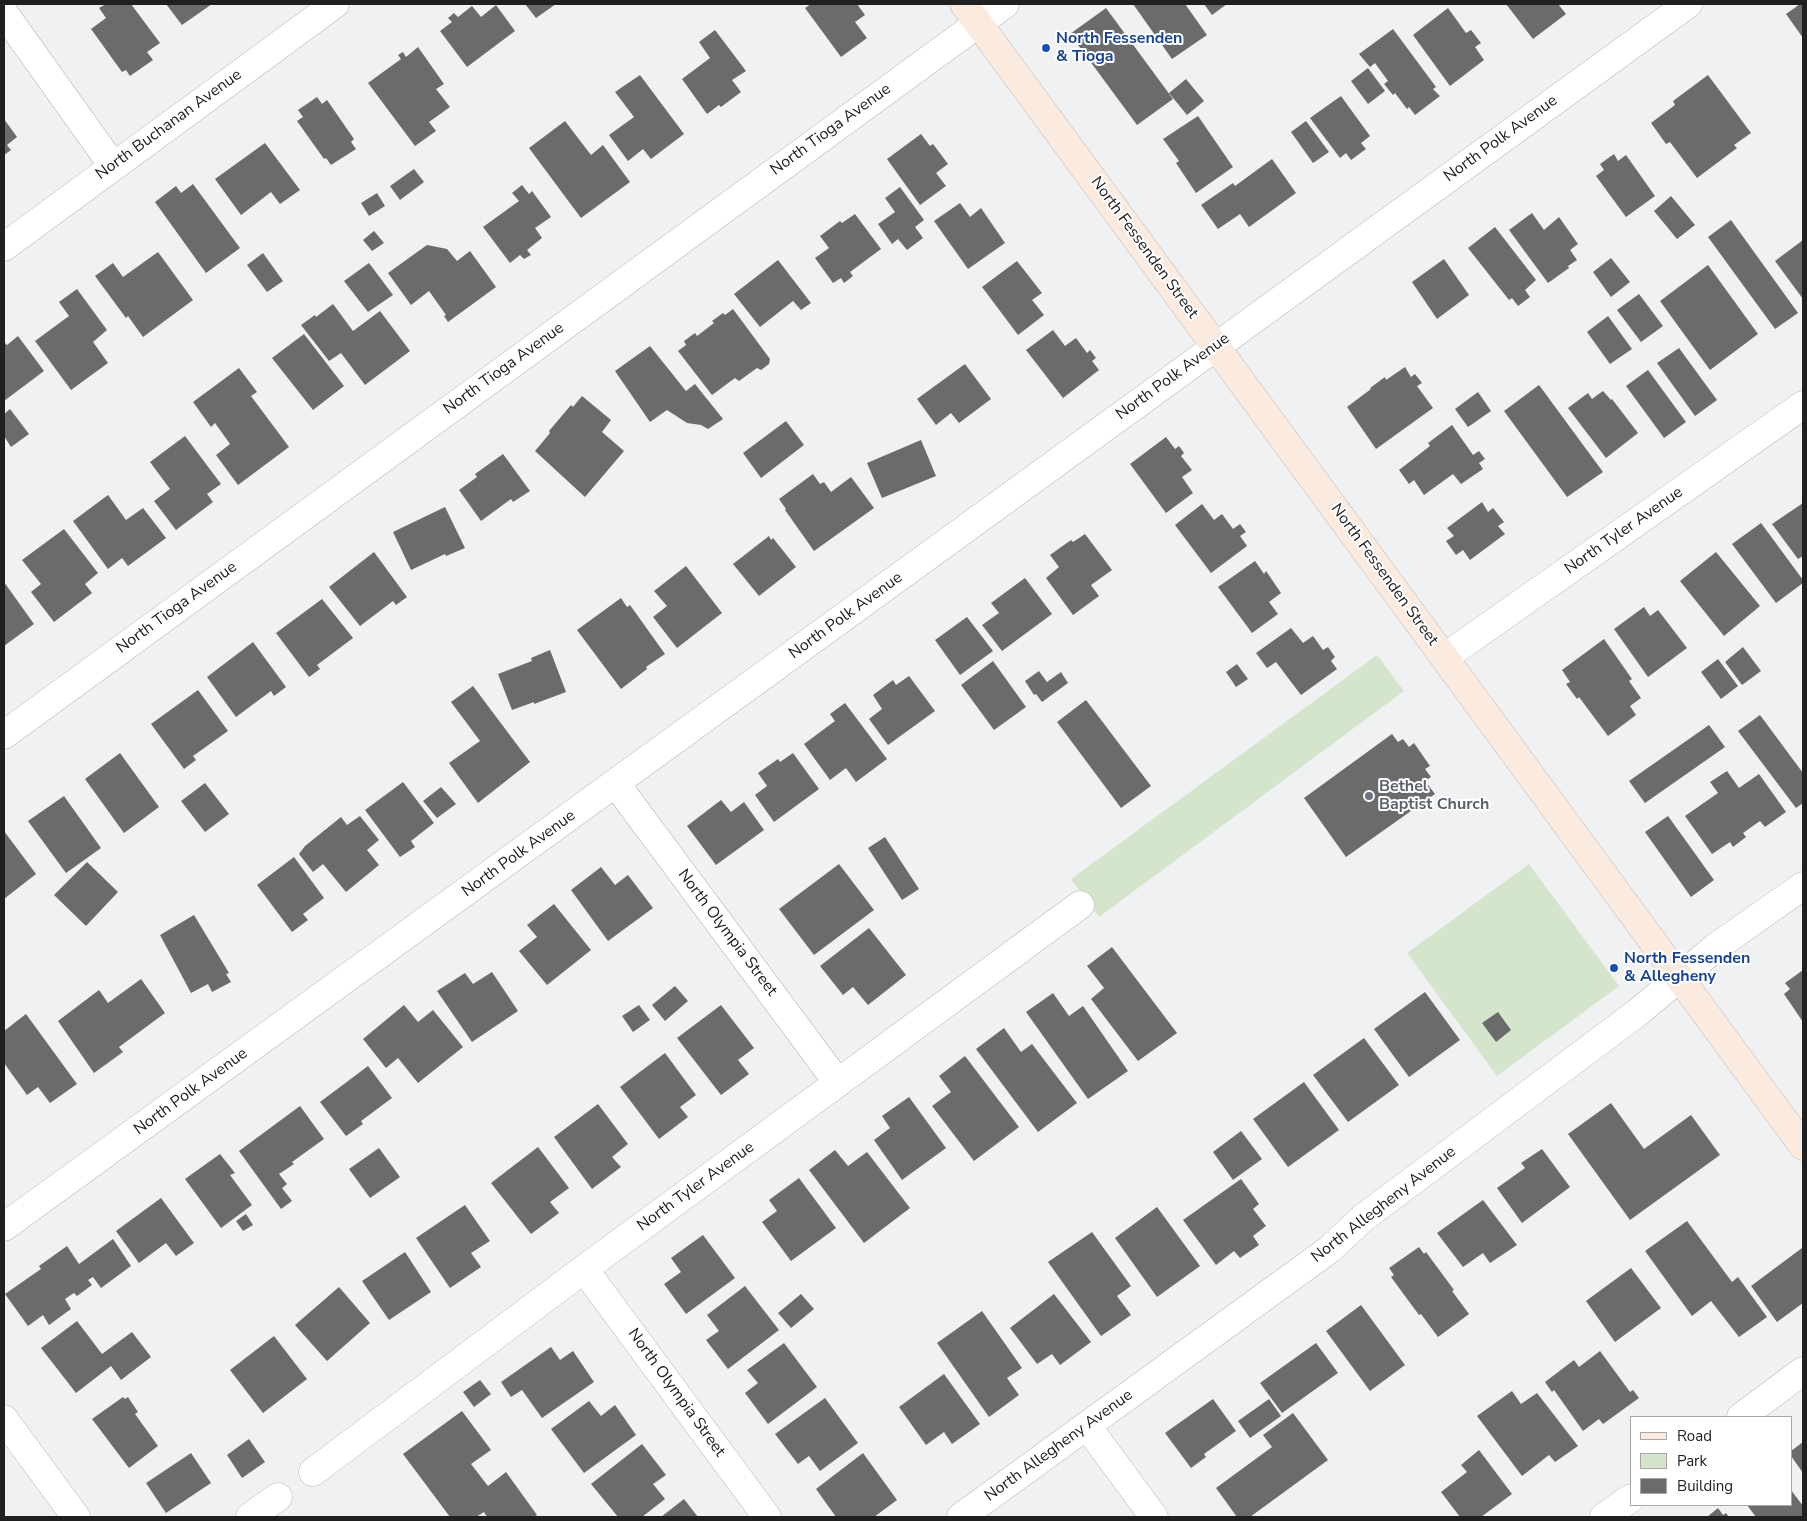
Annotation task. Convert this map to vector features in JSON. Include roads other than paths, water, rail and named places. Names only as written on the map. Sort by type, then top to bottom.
[{"type":"main road","name":"North Fessenden Street","points":[[971,13],[1803,1146]]},
{"type":"street","name":"North Buchanan Avenue","points":[[4,247],[335,4]]},
{"type":"street","name":"North Tioga Avenue","points":[[4,734],[971,13],[1005,4]]},
{"type":"street","name":"North Polk Avenue","points":[[4,1227],[1688,4]]},
{"type":"street","points":[[4,13],[113,166]]},
{"type":"street","name":"North Tyler Avenue","points":[[1445,657],[1803,405]]},
{"type":"street","name":"North Olympia Street","points":[[616,784],[838,1083]]},
{"type":"street","name":"North Allegheny Avenue","points":[[961,1517],[1330,1249],[1363,1218],[1638,1013],[1716,947],[1803,886]]},
{"type":"street","name":"North Tyler Avenue","points":[[313,1472],[584,1269],[1080,905]]},
{"type":"street","name":"North Olympia Street","points":[[584,1269],[767,1517]]},
{"type":"street","points":[[1741,1416],[1803,1371]]},
{"type":"street","points":[[4,1419],[76,1517]]},
{"type":"street","points":[[1087,1426],[1154,1517]]},
{"type":"street","points":[[250,1517],[278,1497]]},
{"type":"street","points":[[1604,1517],[1630,1499]]},
{"type":"place","name":"North Fessenden & Tioga","points":[[1046,48]]},
{"type":"place","name":"Bethel Baptist Church","points":[[1369,796]]},
{"type":"place","name":"North Fessenden & Allegheny","points":[[1614,968]]}]
